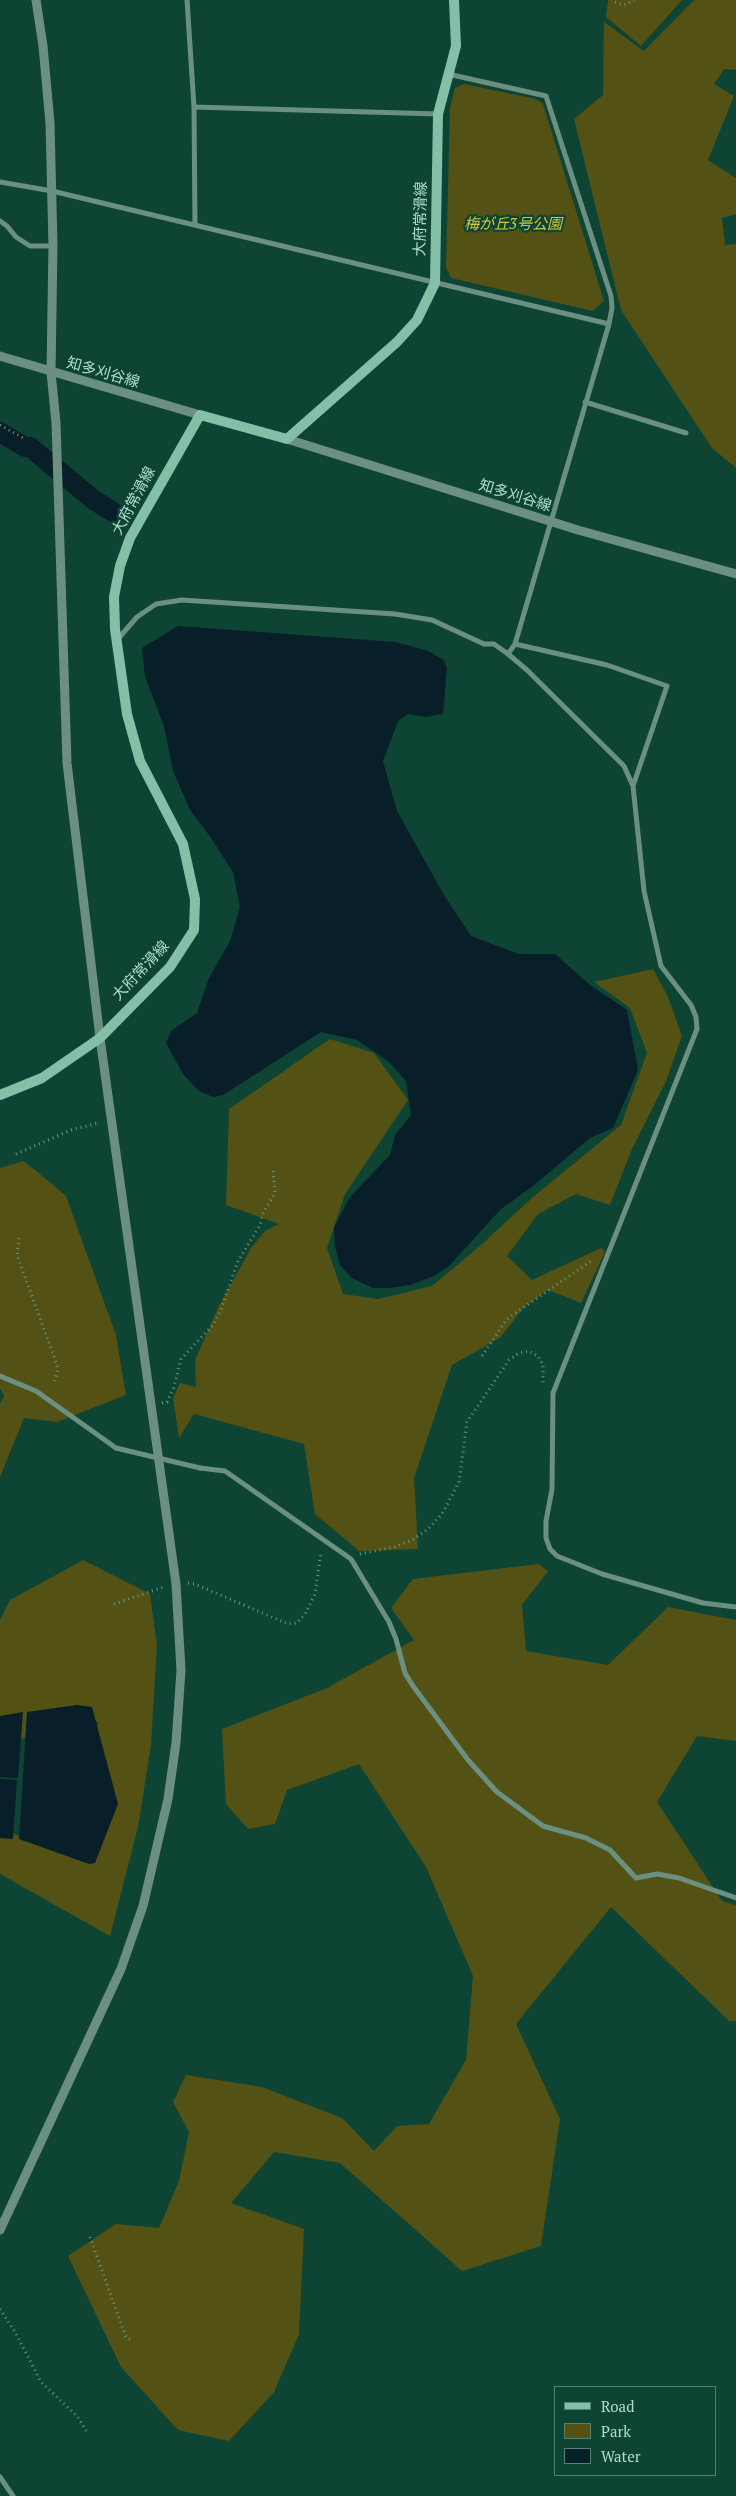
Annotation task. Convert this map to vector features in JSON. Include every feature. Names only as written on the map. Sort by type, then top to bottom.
[{"type":"main road","name":"大府常滑線","points":[[287,439],[397,342],[417,320],[435,283],[438,114],[456,46],[454,0]]},
{"type":"main road","name":"大府常滑線","points":[[0,1095],[42,1078],[100,1038],[170,967],[194,930],[195,898],[183,844],[140,761],[127,714],[116,640],[114,597],[120,566],[130,538],[200,414]]},
{"type":"main road","points":[[200,414],[287,439]]},
{"type":"street","points":[[0,2230],[121,1969],[143,1906],[168,1800],[176,1743],[181,1670],[176,1584],[100,1038],[67,763],[56,423],[51,372],[53,246],[50,123],[43,46],[36,0]]},
{"type":"street","points":[[186,0],[194,106],[195,226]]},
{"type":"street","points":[[448,74],[546,96],[611,296],[612,308],[608,324],[515,644],[508,654]]},
{"type":"street","points":[[194,106],[438,114]]},
{"type":"street","points":[[0,182],[52,191],[608,324]]},
{"type":"street","points":[[0,221],[8,226],[16,238],[30,246],[53,246]]},
{"type":"street","name":"知多刈谷線","points":[[0,356],[200,414]]},
{"type":"street","points":[[584,402],[686,433]]},
{"type":"street","name":"知多刈谷線","points":[[287,439],[551,522],[736,574]]},
{"type":"street","points":[[116,640],[137,617],[156,604],[182,600],[395,614],[432,620],[484,644],[494,644],[508,654],[527,670],[624,766],[633,786],[644,891],[661,966],[691,1005],[696,1018],[697,1029],[553,1393],[552,1489],[546,1521],[546,1538],[550,1549],[557,1556],[602,1574],[703,1603],[736,1607]]},
{"type":"street","points":[[515,644],[607,665],[667,686],[633,786]]},
{"type":"street","points":[[0,1376],[36,1391],[116,1448],[200,1468],[226,1471],[351,1559],[389,1622],[396,1639],[405,1673],[412,1686],[468,1760],[498,1792],[543,1826],[586,1838],[610,1850],[636,1878],[657,1874],[679,1878],[736,1898]]},
{"type":"street","points":[[0,2477],[13,2496]]},
{"type":"path","points":[[615,2],[624,5],[634,0]]},
{"type":"path","points":[[0,425],[25,439]]},
{"type":"path","points":[[16,1154],[71,1130],[98,1123]]},
{"type":"path","points":[[152,1406],[166,1402],[173,1390],[181,1359],[213,1325],[220,1312],[238,1261],[260,1226],[263,1213],[275,1194],[273,1171]]},
{"type":"path","points":[[19,1238],[17,1255],[58,1370],[54,1382]]},
{"type":"path","points":[[482,1356],[507,1319],[581,1269],[594,1258]]},
{"type":"path","points":[[351,1559],[363,1553],[394,1547],[412,1540],[428,1529],[442,1514],[459,1482],[467,1422],[509,1360],[520,1353],[529,1351],[538,1356],[544,1365],[542,1395],[545,1402],[553,1407]]},
{"type":"path","points":[[114,1604],[176,1584],[195,1584],[288,1624],[297,1623],[305,1614],[315,1594],[324,1540]]},
{"type":"path","points":[[90,2238],[126,2338],[132,2341]]},
{"type":"path","points":[[0,2309],[15,2332],[40,2382],[78,2417],[88,2434]]},
{"type":"green space","points":[[608,0],[682,0],[641,46],[606,17]]},
{"type":"green space","points":[[694,0],[736,0],[736,70],[724,69],[714,84],[734,96],[708,160],[736,178],[736,214],[722,218],[725,245],[736,244],[736,468],[712,448],[621,310],[574,119],[603,95],[604,22],[644,51]]},
{"type":"green space","name":"梅が丘3号公園","points":[[464,84],[536,99],[543,104],[604,301],[593,311],[451,278],[446,267],[450,108],[455,88]]},
{"type":"green space","points":[[653,969],[668,997],[682,1036],[666,1081],[631,1151],[610,1205],[576,1194],[538,1214],[507,1256],[532,1280],[601,1248],[605,1252],[581,1303],[548,1290],[523,1308],[501,1337],[452,1365],[414,1478],[418,1549],[359,1551],[315,1514],[304,1444],[194,1414],[179,1438],[173,1398],[180,1383],[196,1387],[195,1360],[219,1306],[251,1248],[265,1231],[279,1224],[226,1205],[229,1109],[330,1039],[374,1053],[408,1100],[345,1194],[327,1248],[343,1294],[378,1299],[432,1286],[481,1245],[533,1197],[621,1125],[647,1053],[630,1008],[594,982]]},
{"type":"green space","points":[[24,1161],[66,1196],[116,1335],[126,1395],[57,1422],[24,1418],[0,1477],[0,1404],[4,1395],[0,1389],[0,1168]]},
{"type":"green space","points":[[83,1560],[150,1594],[157,1645],[151,1745],[138,1827],[110,1936],[0,1874],[0,1827],[42,1847],[87,1835],[98,1721],[20,1739],[0,1737],[0,1620],[10,1600]]},
{"type":"green space","points":[[538,1564],[548,1571],[522,1605],[526,1651],[608,1665],[668,1607],[736,1620],[736,1741],[697,1736],[657,1802],[722,1901],[736,1905],[736,2021],[729,2021],[611,1907],[516,2024],[560,2119],[541,2246],[462,2271],[340,2163],[274,2152],[231,2203],[304,2229],[299,2334],[274,2392],[229,2441],[178,2430],[121,2367],[68,2256],[116,2224],[159,2228],[179,2181],[189,2132],[173,2102],[186,2075],[262,2087],[342,2118],[374,2151],[397,2126],[429,2124],[466,2060],[473,1976],[426,1867],[359,1764],[287,1790],[275,1824],[248,1829],[226,1804],[222,1729],[327,1688],[414,1640],[391,1608],[413,1579]]},
{"type":"water","points":[[178,626],[396,642],[428,651],[444,660],[447,668],[443,714],[426,717],[408,714],[398,721],[383,761],[397,811],[445,897],[471,936],[519,954],[555,954],[590,985],[627,1010],[638,1070],[613,1128],[590,1138],[533,1186],[500,1210],[449,1266],[434,1276],[410,1285],[373,1288],[352,1278],[340,1265],[335,1246],[334,1228],[349,1198],[390,1155],[395,1135],[411,1115],[406,1081],[388,1061],[357,1040],[321,1032],[223,1095],[213,1097],[199,1091],[183,1074],[166,1043],[171,1031],[197,1013],[209,978],[230,941],[240,907],[233,872],[190,810],[173,771],[164,726],[145,677],[142,648]]},
{"type":"water","points":[[77,1705],[92,1707],[118,1804],[95,1863],[89,1864],[19,1839],[27,1712]]},
{"type":"water","points":[[23,1712],[18,1778],[0,1777],[0,1716]]},
{"type":"water","points":[[0,1779],[17,1780],[13,1839],[0,1838]]},
{"type":"waterway","points":[[0,432],[25,447],[30,447],[94,500],[113,512]]}]
